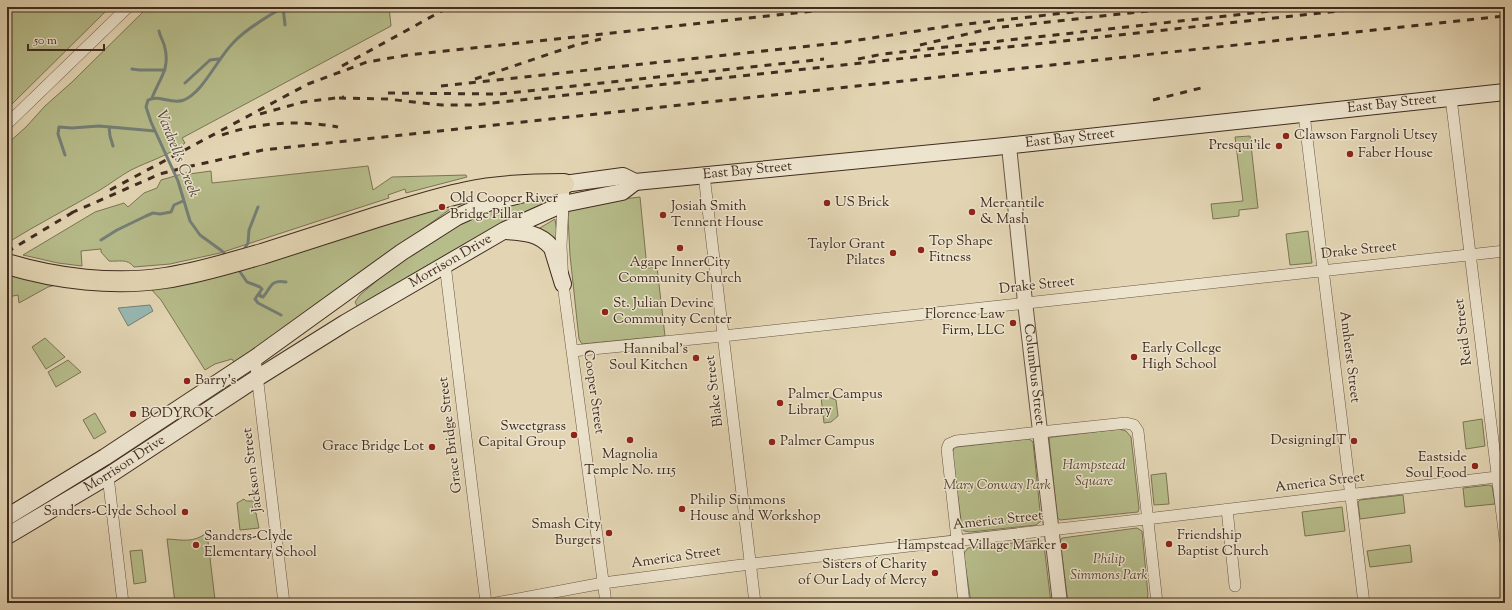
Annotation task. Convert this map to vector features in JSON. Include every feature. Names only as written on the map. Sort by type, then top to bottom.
[{"type":"highway","points":[[7,264],[75,278],[107,281],[138,281],[165,278],[221,266],[421,203],[468,192],[513,185],[564,184]]},
{"type":"main road","name":"East Bay Street","points":[[635,182],[1009,146],[1505,92]]},
{"type":"main road","name":"Morrison Drive","points":[[7,517],[105,457],[255,358],[402,252],[457,217],[488,203],[564,184],[623,176],[635,182],[622,192],[563,204],[505,230],[345,323],[257,378],[108,476],[7,536]]},
{"type":"main road","points":[[505,230],[535,234],[548,244],[552,248],[563,284]]},
{"type":"street","points":[[7,124],[128,7]]},
{"type":"street","name":"Reid Street","points":[[1451,98],[1470,254],[1501,476],[1505,539]]},
{"type":"street","name":"Amherst Street","points":[[1304,114],[1364,603]]},
{"type":"street","name":"Columbus Street","points":[[1009,146],[1025,302],[1060,603]]},
{"type":"street","name":"Blake Street","points":[[704,175],[755,603]]},
{"type":"street","name":"Cooper Street","points":[[564,184],[561,246],[563,284],[606,603]]},
{"type":"street","name":"Drake Street","points":[[572,351],[1505,251]]},
{"type":"street","name":"Grace Bridge Street","points":[[445,264],[486,603]]},
{"type":"street","name":"Jackson Street","points":[[255,358],[284,603]]},
{"type":"street","points":[[964,603],[947,449],[949,444],[956,441],[1126,424],[1134,425],[1138,431],[1157,603]]},
{"type":"street","points":[[108,476],[123,603]]},
{"type":"street","name":"America Street","points":[[496,603],[603,583],[751,564],[1147,519],[1501,476]]},
{"type":"street","points":[[1227,509],[1235,586]]},
{"type":"green space","points":[[7,7],[110,7],[7,109]]},
{"type":"green space","points":[[148,7],[389,7],[391,26],[182,138],[185,143],[179,148],[131,170],[100,190],[7,243],[7,144]]},
{"type":"green space","points":[[1250,136],[1258,208],[1239,210],[1239,216],[1213,219],[1211,204],[1243,201],[1235,137]]},
{"type":"green space","points":[[368,166],[373,190],[392,177],[466,175],[467,177],[406,193],[405,189],[388,195],[389,198],[220,253],[170,264],[134,267],[126,261],[109,261],[101,252],[101,249],[81,251],[82,266],[58,263],[23,255],[95,212],[124,203],[128,207],[144,193],[157,188],[161,180],[189,172],[189,174],[211,171],[212,183]]},
{"type":"green space","points":[[558,192],[560,197],[358,308],[355,302],[360,295],[438,234],[496,208]]},
{"type":"green space","points":[[640,197],[647,268],[657,267],[665,336],[582,344],[579,339],[570,255],[569,211],[579,204]]},
{"type":"green space","points":[[460,202],[235,364],[232,359],[215,364],[205,370],[161,300],[149,287]]},
{"type":"green space","points":[[555,219],[559,249],[538,229]]},
{"type":"green space","points":[[1308,231],[1312,263],[1290,265],[1286,234]]},
{"type":"green space","points":[[7,271],[56,285],[48,287],[19,303],[18,295],[8,297],[7,299]]},
{"type":"green space","points":[[45,338],[65,357],[46,369],[32,347]]},
{"type":"green space","points":[[68,360],[81,372],[56,387],[48,372]]},
{"type":"green space","points":[[824,395],[836,400],[838,416],[831,422],[824,423],[821,397]]},
{"type":"green space","points":[[95,413],[106,432],[94,439],[83,420]]},
{"type":"green space","points":[[1482,419],[1485,446],[1466,449],[1463,422]]},
{"type":"green space","name":"Hampstead Square","points":[[1119,429],[1126,431],[1131,437],[1139,508],[1138,512],[1060,520],[1057,517],[1049,438]]},
{"type":"green space","name":"Mary Conway Park","points":[[1029,439],[1033,442],[1041,521],[1036,525],[970,532],[964,531],[962,528],[952,452],[955,447]]},
{"type":"green space","points":[[1166,473],[1169,504],[1154,505],[1151,475]]},
{"type":"green space","points":[[1489,485],[1492,486],[1495,504],[1465,507],[1463,488]]},
{"type":"green space","points":[[1403,495],[1405,513],[1360,519],[1358,502],[1360,500]]},
{"type":"green space","points":[[244,499],[255,503],[251,510],[256,513],[259,528],[240,530],[237,503]]},
{"type":"green space","points":[[1342,507],[1345,531],[1305,536],[1302,512]]},
{"type":"green space","name":"Philip Simmons Park","points":[[1137,528],[1142,531],[1148,595],[1146,603],[1068,603],[1060,541],[1062,538]]},
{"type":"green space","points":[[207,533],[215,600],[208,601],[208,603],[175,603],[167,539],[192,540]]},
{"type":"green space","points":[[1040,540],[1044,545],[1051,603],[971,603],[964,557],[964,553],[968,548]]},
{"type":"green space","points":[[1410,545],[1412,562],[1370,567],[1367,551]]},
{"type":"green space","points":[[142,550],[146,582],[134,584],[130,551]]},
{"type":"water","points":[[150,305],[153,311],[128,326],[118,308]]},
{"type":"waterway","points":[[283,7],[285,25]]},
{"type":"waterway","name":"Vardrell's Creek","points":[[227,257],[222,251],[200,235],[190,221],[178,181],[151,122],[146,107],[148,100],[152,98],[179,101],[191,96],[198,90],[227,50],[238,38],[283,7]]},
{"type":"waterway","points":[[152,98],[163,74],[166,62],[165,48],[159,31]]},
{"type":"waterway","points":[[185,83],[210,60],[219,59]]},
{"type":"waterway","points":[[132,69],[165,70]]},
{"type":"waterway","points":[[65,155],[58,134],[59,127],[72,128],[99,126],[155,131]]},
{"type":"waterway","points":[[109,127],[113,146]]},
{"type":"waterway","points":[[101,240],[117,230],[153,213],[160,214],[171,212],[174,205],[183,201]]},
{"type":"waterway","points":[[243,251],[248,243],[249,230],[258,207]]},
{"type":"waterway","name":"Vardrell's Creek","points":[[238,269],[247,282],[262,289],[255,299],[258,303],[281,315]]},
{"type":"waterway","points":[[260,293],[260,296],[263,297],[274,283],[281,281],[286,282]]},
{"type":"railway","points":[[342,66],[449,7]]},
{"type":"railway","points":[[110,190],[308,84],[367,62],[408,55],[851,7]]},
{"type":"railway","points":[[441,86],[846,42],[949,26],[1118,7]]},
{"type":"railway","points":[[920,45],[993,28],[1185,7]]},
{"type":"railway","points":[[858,59],[883,54],[1307,7]]},
{"type":"railway","points":[[339,98],[387,99],[442,105],[474,105],[1376,7]]},
{"type":"railway","points":[[71,213],[160,174],[263,150],[1505,16]]},
{"type":"railway","points":[[475,79],[576,45],[601,39]]},
{"type":"railway","points":[[388,93],[499,94],[824,59]]},
{"type":"railway","points":[[1153,100],[1201,88]]},
{"type":"railway","points":[[260,114],[303,102],[344,97]]},
{"type":"railway","points":[[222,135],[251,127],[279,124],[308,123],[338,127]]},
{"type":"railway","points":[[7,252],[75,211]]},
{"type":"place","name":"Clawson Fargnoli Utsey","points":[[1286,136]]},
{"type":"place","name":"Presqui'ile","points":[[1279,146]]},
{"type":"place","name":"Faber House","points":[[1350,154]]},
{"type":"place","name":"US Brick","points":[[827,203]]},
{"type":"place","name":"Old Cooper River Bridge Pillar","points":[[442,207]]},
{"type":"place","name":"Mercantile & Mash","points":[[972,212]]},
{"type":"place","name":"Josiah Smith Tennent House","points":[[663,215]]},
{"type":"place","name":"Agape InnerCity Community Church","points":[[680,248]]},
{"type":"place","name":"Top Shape Fitness","points":[[921,250]]},
{"type":"place","name":"Taylor Grant Pilates","points":[[893,253]]},
{"type":"place","name":"St. Julian Devine Community Center","points":[[605,312]]},
{"type":"place","name":"Florence Law Firm, LLC","points":[[1013,323]]},
{"type":"place","name":"Early College High School","points":[[1134,357]]},
{"type":"place","name":"Hannibal's Soul Kitchen","points":[[696,358]]},
{"type":"place","name":"Barry's","points":[[187,381]]},
{"type":"place","name":"Palmer Campus Library","points":[[780,403]]},
{"type":"place","name":"BODYROK","points":[[133,414]]},
{"type":"place","name":"Sweetgrass Capital Group","points":[[574,435]]},
{"type":"place","name":"Magnolia Temple No. 1115","points":[[630,440]]},
{"type":"place","name":"DesigningIT","points":[[1354,441]]},
{"type":"place","name":"Palmer Campus","points":[[772,442]]},
{"type":"place","name":"Grace Bridge Lot","points":[[432,447]]},
{"type":"place","name":"Eastside Soul Food","points":[[1475,466]]},
{"type":"place","name":"Philip Simmons House and Workshop","points":[[682,509]]},
{"type":"place","name":"Sanders-Clyde School","points":[[185,512]]},
{"type":"place","name":"Smash City Burgers","points":[[609,533]]},
{"type":"place","name":"Friendship Baptist Church","points":[[1169,544]]},
{"type":"place","name":"Sanders-Clyde Elementary School","points":[[196,545]]},
{"type":"place","name":"Hampstead Village Marker","points":[[1064,546]]},
{"type":"place","name":"Sisters of Charity of Our Lady of Mercy","points":[[935,573]]}]
